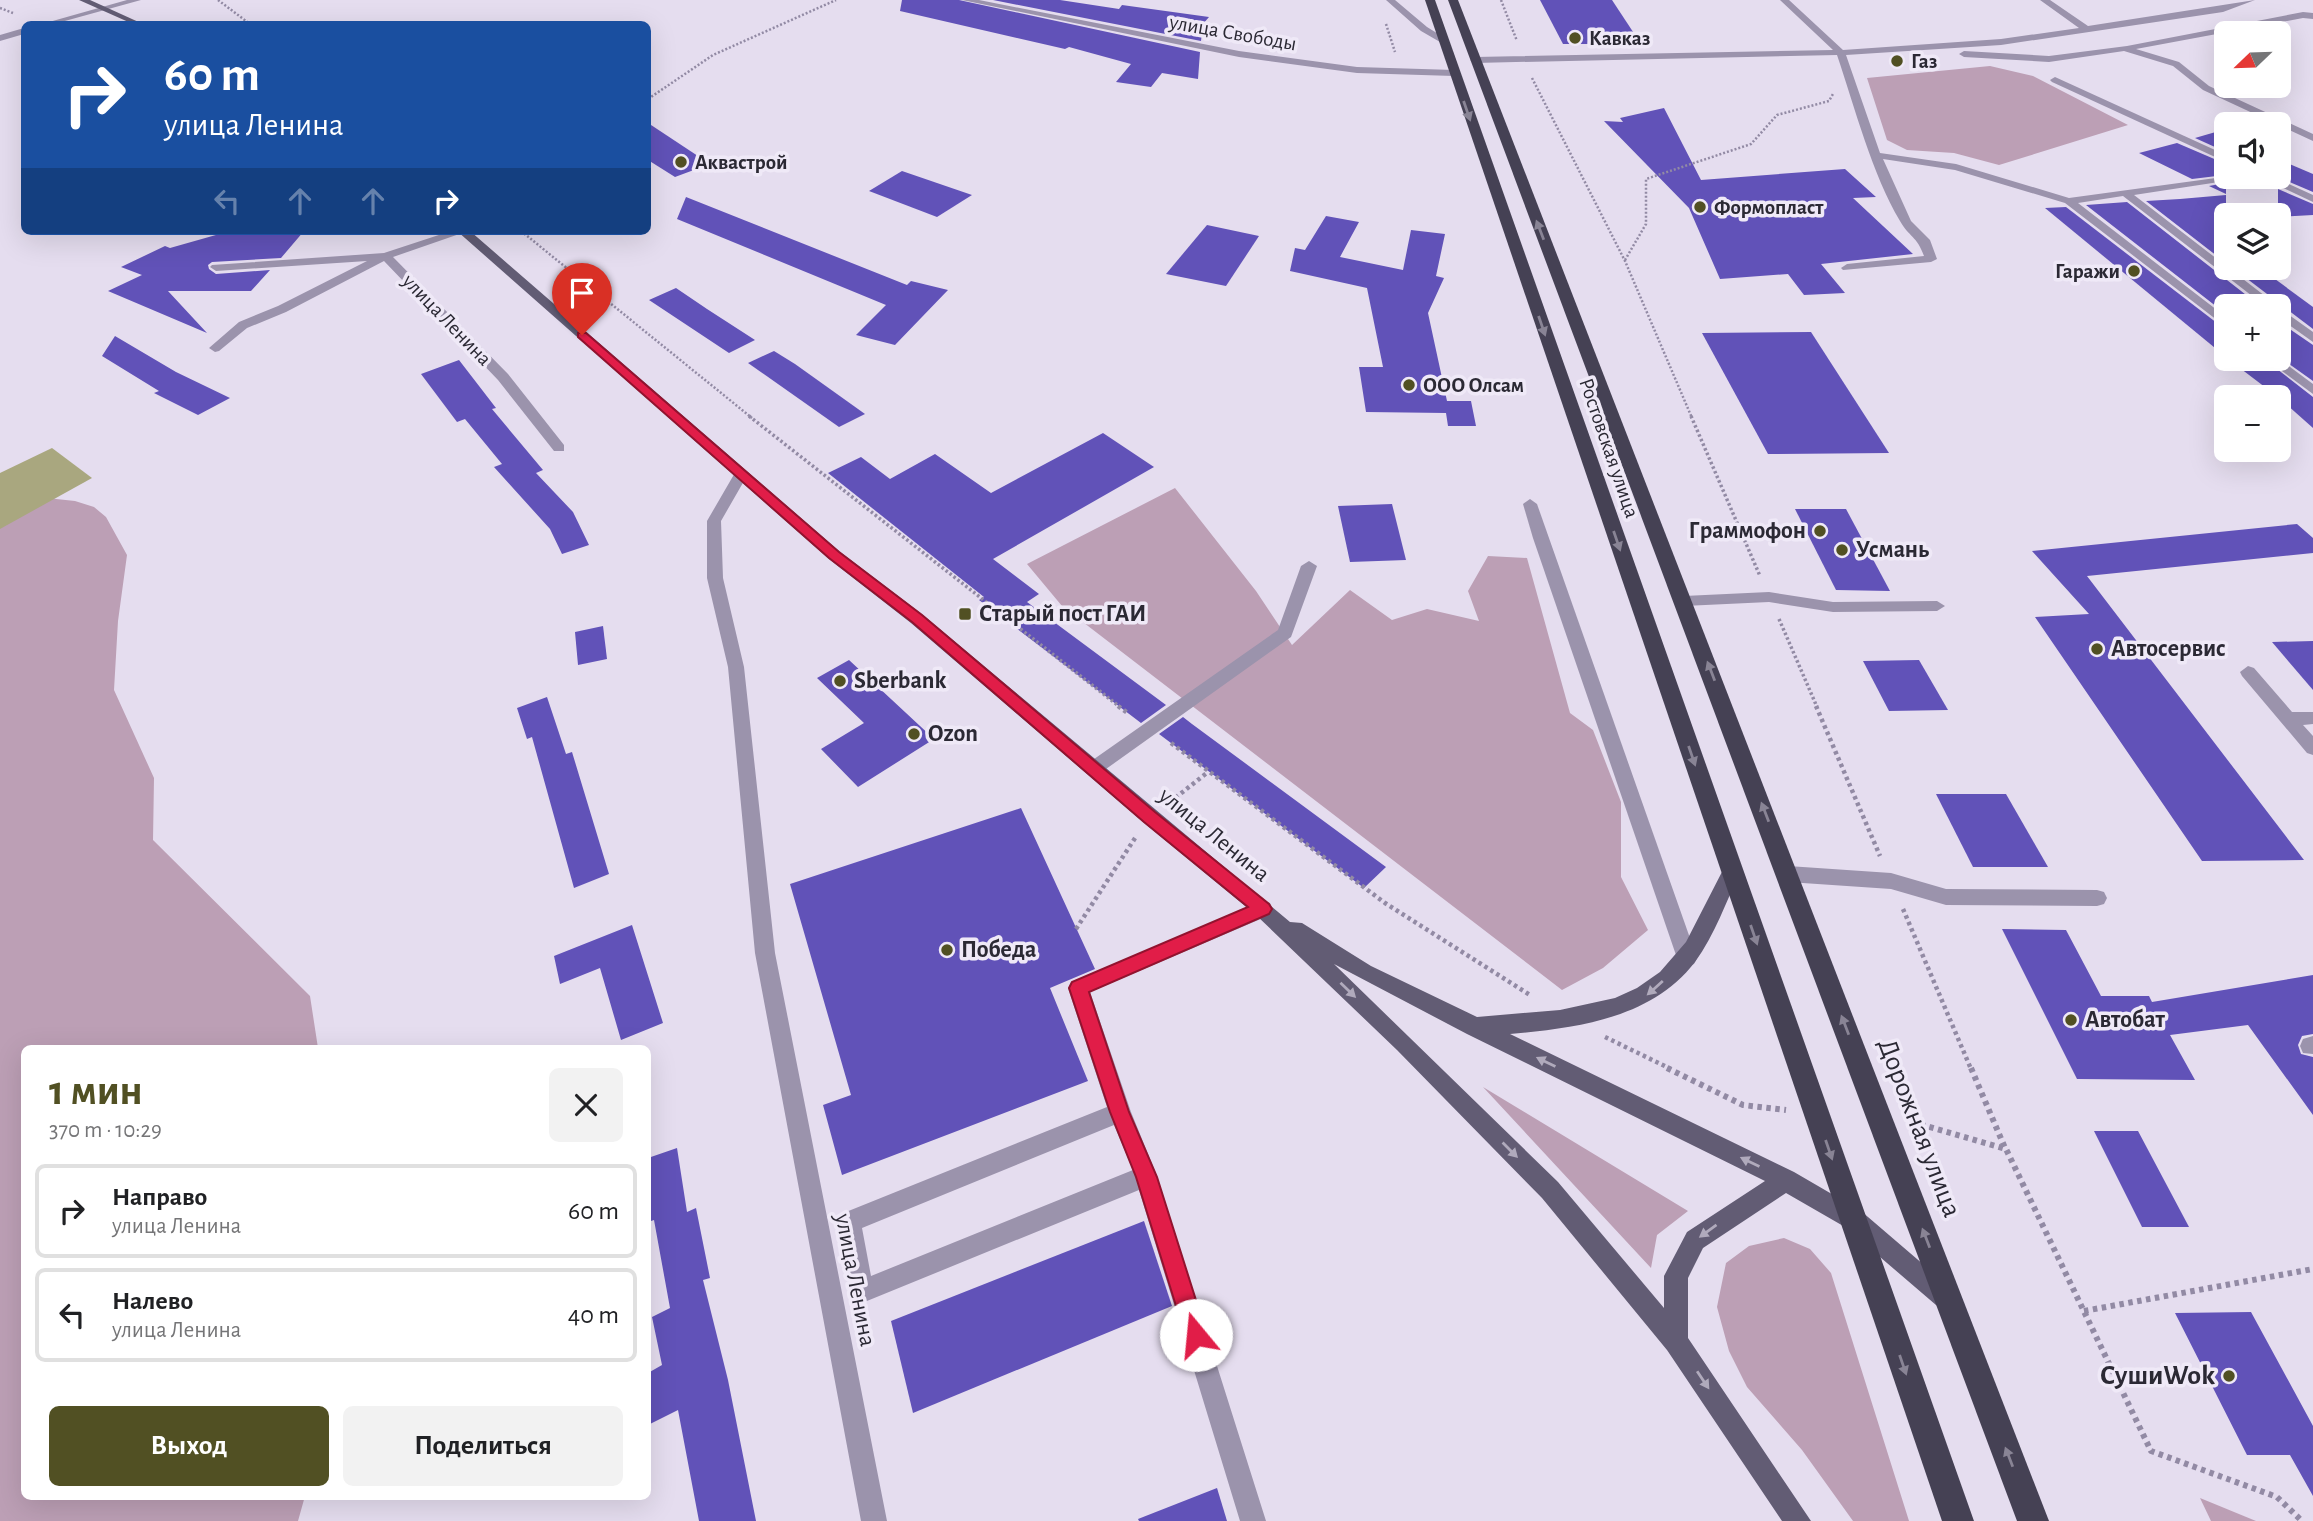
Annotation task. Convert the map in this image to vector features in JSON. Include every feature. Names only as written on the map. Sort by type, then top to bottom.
[{"type":"highway","name":"Ростовская улица","points":[[1430,0],[1732,871]]},
{"type":"highway","name":"Ростовская улица","points":[[1453,0],[1744,757]]},
{"type":"highway","name":"Дорожная улица","points":[[1744,757],[2034,1521]]},
{"type":"highway","points":[[1732,871],[1958,1521]]},
{"type":"main road","points":[[83,0],[132,21]]},
{"type":"main road","name":"улица Ленина","points":[[468,235],[834,555],[917,619],[1149,817],[1263,909]]},
{"type":"main road","points":[[1474,1027],[1569,1019],[1647,995],[1687,958],[1732,871]]},
{"type":"main road","points":[[1263,909],[1364,972],[1786,1180],[1853,1219],[1950,1302]]},
{"type":"main road","points":[[1263,909],[1404,1043],[1550,1190],[1676,1341],[1798,1521]]},
{"type":"main road","points":[[1676,1341],[1676,1276],[1695,1240],[1786,1180]]},
{"type":"street","points":[[57,21],[137,0]]},
{"type":"street","name":"улица Свободы","points":[[966,0],[1239,54],[1357,70],[1454,73]]},
{"type":"street","points":[[1390,0],[1424,29],[1443,40]]},
{"type":"street","points":[[1784,0],[1840,52],[1876,155],[1906,222],[1924,240],[1931,259],[1847,268]]},
{"type":"street","points":[[2044,0],[2085,28]]},
{"type":"street","points":[[1475,60],[1901,50],[2001,42],[2223,9],[2251,0]]},
{"type":"street","points":[[1901,50],[2049,59],[2303,15],[2313,16]]},
{"type":"street","points":[[0,38],[21,32]]},
{"type":"street","points":[[2124,48],[2176,64],[2206,88],[2313,138]]},
{"type":"street","points":[[2055,80],[2214,153]]},
{"type":"street","points":[[1876,155],[1956,167],[2069,201],[2214,314]]},
{"type":"street","points":[[2069,201],[2214,180]]},
{"type":"street","points":[[2291,189],[2313,199]]},
{"type":"street","points":[[2125,193],[2256,294]]},
{"type":"street","name":"улица Ленина","points":[[451,235],[385,256],[503,377],[559,448]]},
{"type":"street","points":[[216,267],[385,256]]},
{"type":"street","points":[[215,348],[243,325],[282,309],[385,256]]},
{"type":"street","points":[[2291,322],[2313,338]]},
{"type":"street","points":[[2288,371],[2313,390]]},
{"type":"street","name":"улица Ленина","points":[[741,474],[715,521],[715,578],[736,667],[765,953],[874,1521]]},
{"type":"street","points":[[1530,504],[1539,538],[1687,958]]},
{"type":"street","points":[[1093,769],[1285,633],[1309,566]]},
{"type":"street","points":[[1684,601],[1769,597],[1833,607],[1937,607]]},
{"type":"street","points":[[2248,672],[2313,748]]},
{"type":"street","points":[[2288,719],[2313,718]]},
{"type":"street","points":[[1788,874],[1891,881],[1946,897],[2097,898]]},
{"type":"street","name":"улица Ленина","points":[[1253,1521],[1146,1177],[1120,1112],[1078,988],[1263,909]]},
{"type":"street","points":[[1120,1112],[849,1222],[862,1291],[1146,1177]]},
{"type":"path","points":[[218,0],[246,21]]},
{"type":"path","points":[[651,96],[709,58],[836,0]]},
{"type":"path","points":[[1501,0],[1524,60],[1625,261],[2006,1149],[2151,1451],[2277,1497],[2302,1521]]},
{"type":"path","points":[[1386,24],[1401,71]]},
{"type":"path","points":[[1625,261],[1646,224],[1646,179],[1751,144],[1776,115],[1829,102],[1845,67]]},
{"type":"path","points":[[1076,929],[1149,817],[1208,772]]},
{"type":"path","points":[[1878,1113],[2006,1149]]},
{"type":"path","points":[[2084,1311],[2313,1269]]},
{"type":"shaded area","points":[[1990,66],[2033,76],[2128,125],[1999,165],[1954,153],[1907,150],[1887,140],[1867,78]]},
{"type":"shaded area","points":[[52,448],[92,478],[0,529],[0,473]]},
{"type":"shaded area","points":[[1175,488],[1256,591],[1292,645],[1350,590],[1392,620],[1427,609],[1479,621],[1468,591],[1488,556],[1527,558],[1570,713],[1593,730],[1621,802],[1621,877],[1648,930],[1603,968],[1562,990],[1062,606],[1027,564]]},
{"type":"shaded area","points":[[0,493],[75,501],[94,507],[106,517],[127,555],[118,621],[114,690],[154,778],[153,840],[310,996],[318,1045],[21,1045],[21,1500],[304,1500],[298,1521],[0,1521]]},
{"type":"shaded area","points":[[1483,1087],[1688,1211],[1657,1235],[1651,1268]]},
{"type":"shaded area","points":[[1784,1238],[1810,1249],[1831,1273],[1909,1521],[1853,1521],[1802,1450],[1747,1387],[1729,1351],[1717,1307],[1726,1263],[1749,1246]]},
{"type":"shaded area","points":[[2200,1498],[2256,1521],[2211,1521]]},
{"type":"building","points":[[902,0],[959,0],[1200,52],[1198,79],[1162,73],[1151,87],[1116,82],[1131,64],[1069,47],[1065,49],[900,11]]},
{"type":"building","points":[[993,0],[1060,0],[1119,9],[1122,5],[1209,17],[1203,24],[1201,41]]},
{"type":"building","points":[[1540,0],[1612,0],[1641,44],[1563,44]]},
{"type":"building","points":[[1664,108],[1701,180],[1845,169],[1876,197],[1853,198],[1913,254],[1821,264],[1845,293],[1804,295],[1788,274],[1720,279],[1689,208],[1604,121],[1623,122],[1620,118]]},
{"type":"building","points":[[651,125],[710,164],[675,177],[651,162]]},
{"type":"building","points":[[2214,132],[2214,147],[2195,138]]},
{"type":"building","points":[[2177,143],[2214,159],[2214,176],[2192,179],[2139,153]]},
{"type":"building","points":[[2291,165],[2313,174],[2313,192],[2291,183]]},
{"type":"building","points":[[902,171],[972,195],[937,217],[869,191]]},
{"type":"building","points":[[2278,189],[2313,204],[2313,215],[2291,216],[2291,203],[2278,203]]},
{"type":"building","points":[[2226,195],[2226,203],[2214,203],[2214,254],[2146,201]]},
{"type":"building","points":[[686,197],[907,285],[911,281],[948,290],[895,345],[856,335],[886,305],[677,219]]},
{"type":"building","points":[[2127,202],[2214,270],[2214,280],[2227,280],[2245,294],[2214,294],[2214,305],[2086,205]]},
{"type":"building","name":"Гаражи","points":[[2066,207],[2214,321],[2214,347],[2045,208]]},
{"type":"building","points":[[1326,216],[1359,222],[1340,257],[1403,270],[1411,230],[1445,234],[1436,276],[1444,278],[1428,313],[1447,401],[1471,401],[1476,426],[1448,426],[1446,413],[1366,412],[1359,367],[1383,367],[1367,288],[1290,271],[1295,248],[1305,250]]},
{"type":"building","points":[[1207,225],[1259,236],[1226,286],[1166,274]]},
{"type":"building","points":[[216,235],[301,235],[281,258],[212,262],[208,265],[216,274],[270,270],[251,291],[168,291],[207,333],[108,291],[142,275],[121,267],[165,246],[170,248]]},
{"type":"building","points":[[2249,280],[2276,280],[2313,307],[2313,329],[2291,312],[2291,294],[2267,294]]},
{"type":"building","points":[[676,288],[755,340],[729,353],[649,300]]},
{"type":"building","points":[[2291,330],[2313,345],[2313,381],[2291,365]]},
{"type":"building","points":[[1811,332],[1889,453],[1768,454],[1702,333]]},
{"type":"building","points":[[115,336],[176,372],[230,398],[198,415],[154,393],[159,391],[102,356]]},
{"type":"building","points":[[774,351],[865,414],[839,427],[748,363]]},
{"type":"building","points":[[459,360],[496,408],[492,409],[543,470],[536,473],[573,512],[589,545],[562,554],[550,529],[494,467],[502,464],[465,419],[457,422],[421,374]]},
{"type":"building","points":[[2244,371],[2279,371],[2313,397],[2313,428],[2291,409],[2291,385],[2262,385]]},
{"type":"building","points":[[1103,433],[1154,467],[993,559],[1039,594],[1027,602],[1166,705],[1141,723],[979,600],[984,597],[828,473],[861,457],[890,479],[935,454],[991,493]]},
{"type":"building","points":[[1392,504],[1406,560],[1350,562],[1338,506]]},
{"type":"building","name":"Усмань","points":[[1795,509],[1846,509],[1890,591],[1836,590]]},
{"type":"building","points":[[2297,524],[2313,538],[2313,553],[2087,576],[2304,860],[2202,861],[2035,617],[2089,614],[2032,551]]},
{"type":"building","points":[[603,626],[607,659],[578,665],[575,632]]},
{"type":"building","points":[[2313,641],[2313,690],[2272,642]]},
{"type":"building","points":[[849,660],[934,739],[858,787],[821,749],[864,723],[817,678]]},
{"type":"building","points":[[1919,660],[1948,710],[1889,711],[1863,661]]},
{"type":"building","points":[[547,697],[566,754],[572,752],[609,874],[574,888],[532,737],[527,739],[517,708]]},
{"type":"building","points":[[1183,717],[1386,867],[1364,888],[1159,734]]},
{"type":"building","points":[[1936,794],[2006,794],[2048,867],[1973,867]]},
{"type":"building","name":"Победа","points":[[1021,808],[1095,969],[1050,988],[1088,1081],[842,1175],[823,1105],[851,1095],[790,884]]},
{"type":"building","points":[[632,925],[663,1023],[621,1040],[600,968],[560,984],[554,956]]},
{"type":"building","points":[[2002,929],[2066,930],[2101,996],[2149,996],[2152,1002],[2313,975],[2313,1034],[2302,1036],[2298,1045],[2301,1054],[2313,1057],[2313,1115],[2248,1025],[2170,1035],[2195,1080],[2077,1079]]},
{"type":"building","points":[[2094,1131],[2138,1131],[2189,1227],[2142,1227]]},
{"type":"building","points":[[677,1148],[687,1212],[696,1208],[710,1278],[703,1280],[728,1380],[756,1521],[699,1521],[678,1410],[651,1424],[651,1371],[662,1365],[652,1317],[670,1308],[654,1220],[651,1221],[651,1157]]},
{"type":"building","points":[[1144,1221],[1172,1306],[913,1413],[891,1321]]},
{"type":"building","points":[[2251,1312],[2313,1426],[2313,1496],[2290,1455],[2247,1455],[2175,1313]]},
{"type":"building","points":[[1217,1488],[1227,1521],[1138,1519]]},
{"type":"place","name":"Кавказ","points":[[1575,38]]},
{"type":"place","name":"Газ","points":[[1897,61]]},
{"type":"place","name":"Аквастрой","points":[[681,162]]},
{"type":"place","name":"Формопласт","points":[[1700,207]]},
{"type":"place","name":"Гаражи","points":[[2134,271]]},
{"type":"place","name":"ООО Олсам","points":[[1409,385]]},
{"type":"place","name":"Граммофон","points":[[1820,531]]},
{"type":"place","name":"Усмань","points":[[1842,550]]},
{"type":"place","name":"Старый пост ГАИ","points":[[965,614]]},
{"type":"place","name":"Автосервис","points":[[2097,649]]},
{"type":"place","name":"Sberbank","points":[[840,681]]},
{"type":"place","name":"Ozon","points":[[914,734]]},
{"type":"place","name":"Победа","points":[[947,950]]},
{"type":"place","name":"Автобат","points":[[2071,1020]]},
{"type":"place","name":"CушиWok","points":[[2229,1376]]},
{"type":"route","points":[[582,335],[834,555],[917,619],[1149,817],[1263,909],[1078,988],[1120,1112],[1146,1177],[1196,1335]]}]
